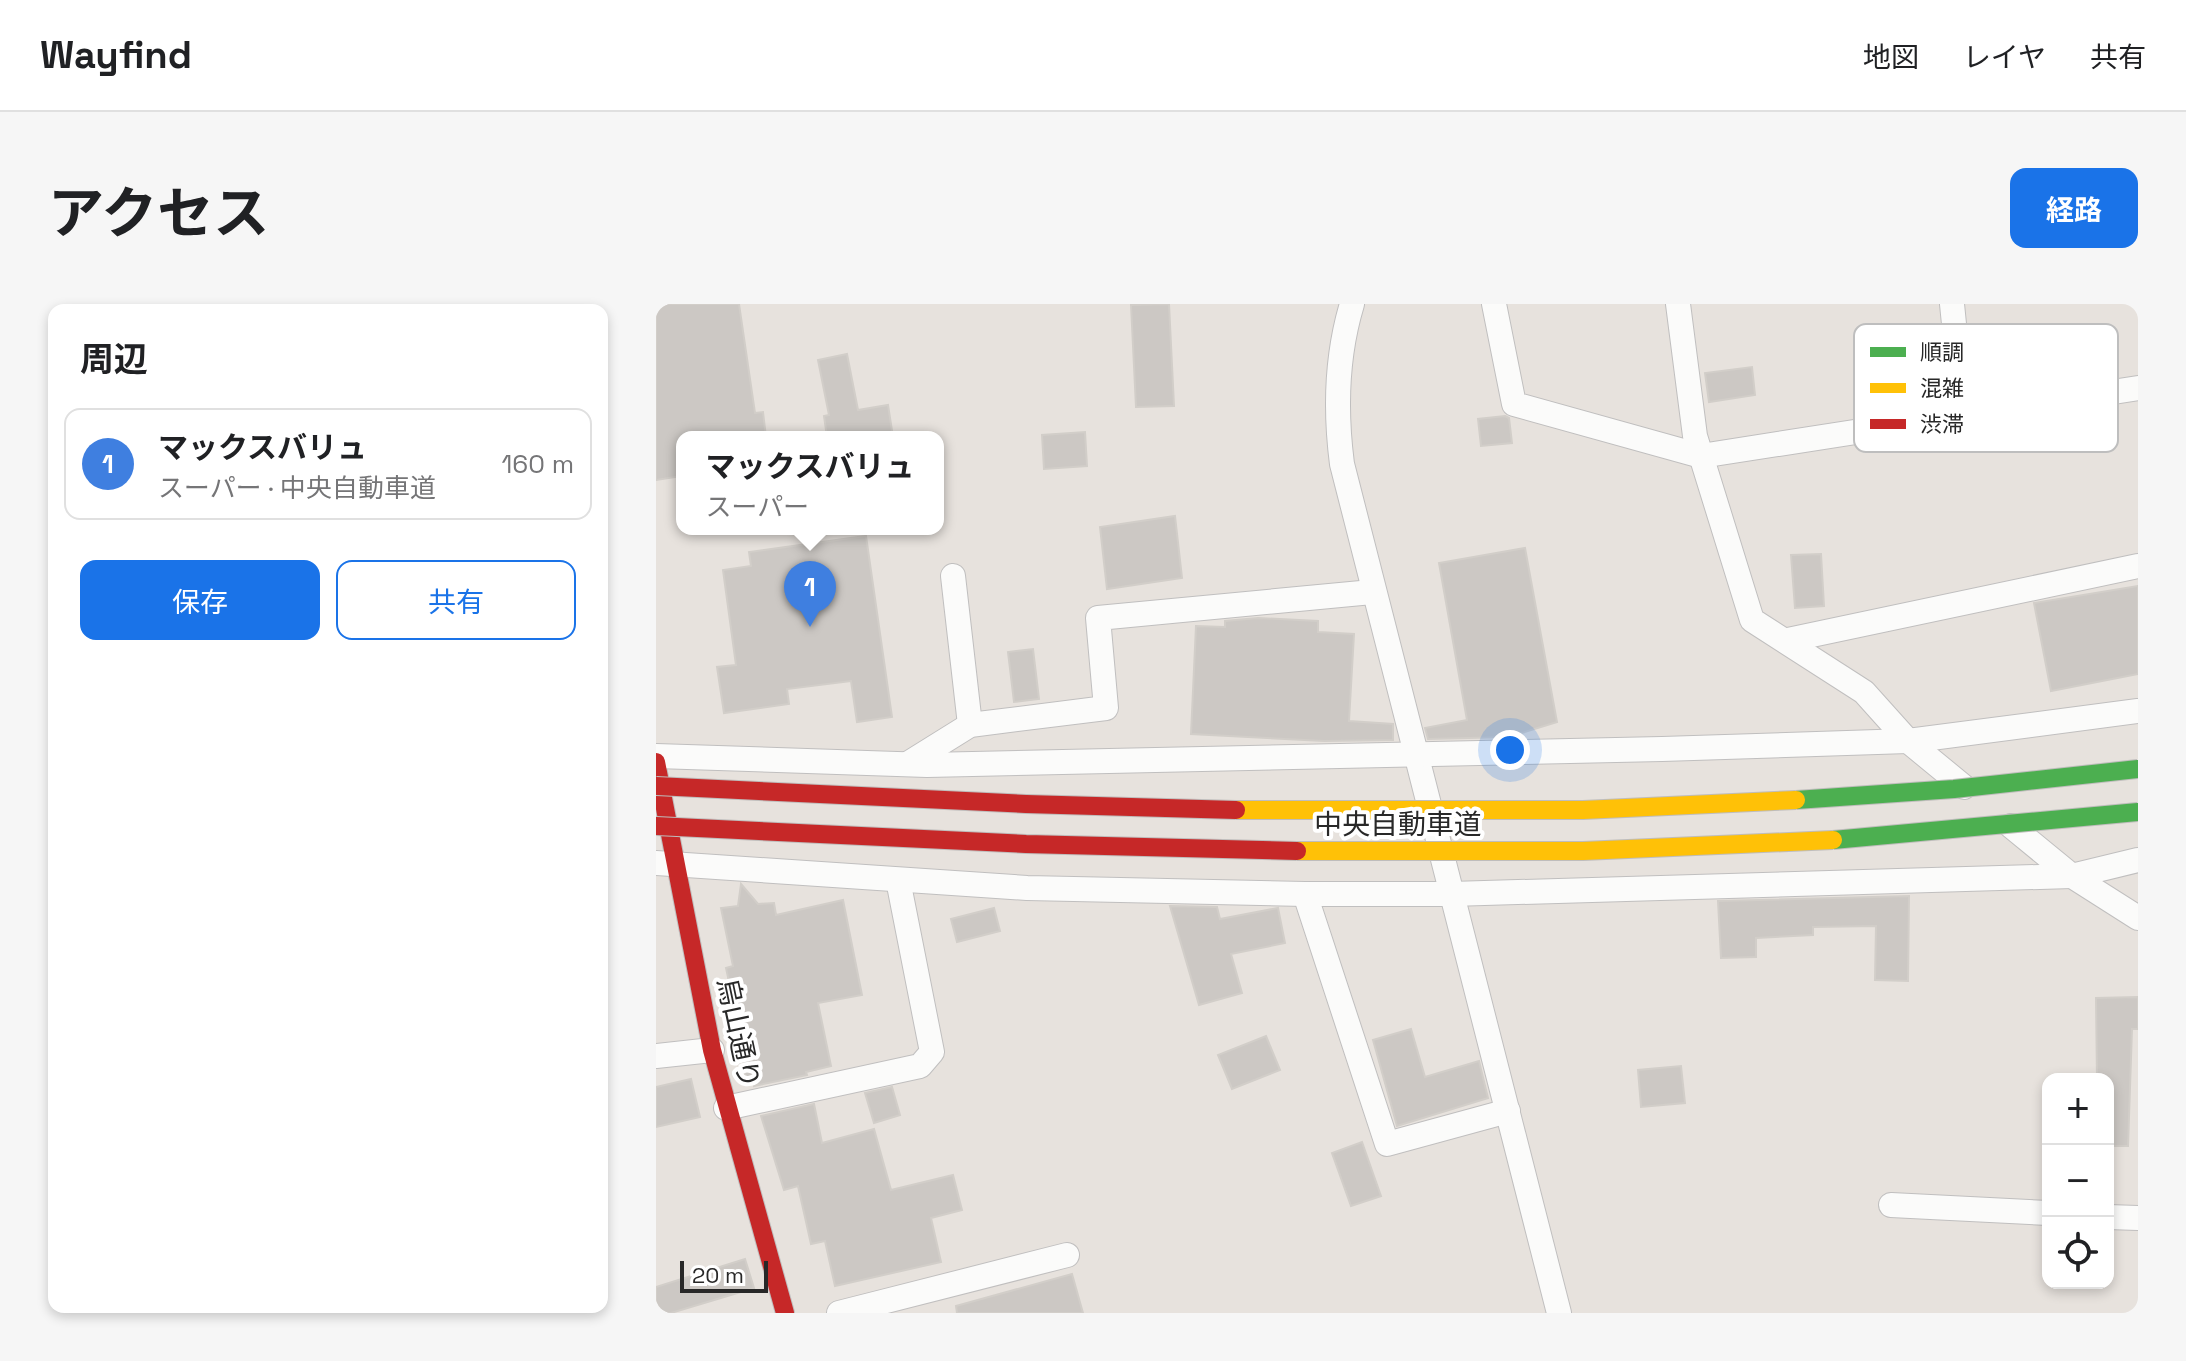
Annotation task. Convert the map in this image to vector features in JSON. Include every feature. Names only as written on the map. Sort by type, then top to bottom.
[{"type":"main road","name":"烏山通り","points":[[656,759],[666,864],[726,1108],[785,1313]]},
{"type":"main road","name":"中央自動車道","points":[[656,786],[1079,806],[1469,810],[1853,798],[2028,783],[2138,769]]},
{"type":"main road","name":"中央自動車道","points":[[656,826],[1067,847],[1469,854],[1842,840],[2033,825],[2138,812]]},
{"type":"street","points":[[1352,304],[1344,330],[1335,410],[1342,464],[1372,592],[1559,1313]]},
{"type":"street","points":[[1494,304],[1514,404],[1701,456],[1854,431]]},
{"type":"street","points":[[1678,304],[1695,436],[1752,620],[1788,640],[1864,692],[1908,741],[2072,876],[2138,918]]},
{"type":"street","points":[[1952,304],[1954,324]]},
{"type":"street","points":[[2118,391],[2138,388]]},
{"type":"street","points":[[1788,640],[2138,566]]},
{"type":"street","points":[[953,576],[970,725]]},
{"type":"street","points":[[918,764],[970,725],[1106,708],[1098,618],[1372,592]]},
{"type":"street","points":[[656,759],[918,764],[1414,755],[1908,741],[2138,711]]},
{"type":"street","points":[[666,864],[1043,888],[1451,894],[2072,876],[2138,860]]},
{"type":"street","points":[[726,1108],[920,1066],[932,1052],[898,880]]},
{"type":"street","points":[[1305,894],[1387,1144],[1508,1111]]},
{"type":"street","points":[[656,1056],[712,1050]]},
{"type":"street","points":[[1891,1205],[2042,1213]]},
{"type":"street","points":[[2114,1217],[2138,1218]]},
{"type":"street","points":[[839,1313],[1067,1255]]},
{"type":"building","points":[[656,304],[739,304],[755,413],[763,412],[765,431],[676,431],[676,477],[656,480]]},
{"type":"building","points":[[1169,304],[1174,406],[1136,407],[1131,305]]},
{"type":"building","points":[[847,354],[858,410],[888,405],[892,431],[826,431],[824,416],[829,415],[818,360]]},
{"type":"building","points":[[1752,367],[1755,395],[1709,402],[1705,373]]},
{"type":"building","points":[[1509,418],[1512,443],[1481,446],[1478,419]]},
{"type":"building","points":[[1085,432],[1087,466],[1044,469],[1042,435]]},
{"type":"building","points":[[1175,516],[1182,578],[1107,589],[1100,527]]},
{"type":"building","points":[[866,536],[892,717],[857,722],[851,681],[787,689],[789,704],[724,713],[717,667],[736,665],[723,570],[751,566],[749,552]]},
{"type":"building","points":[[1525,548],[1557,722],[1509,737],[1428,739],[1425,728],[1467,720],[1439,563]]},
{"type":"building","points":[[1821,554],[1824,606],[1795,608],[1791,555]]},
{"type":"building","points":[[2138,586],[2138,674],[2051,691],[2034,603]]},
{"type":"building","points":[[1258,618],[1318,621],[1318,632],[1354,634],[1349,721],[1393,724],[1393,740],[1324,741],[1191,734],[1196,626],[1225,627],[1225,621]]},
{"type":"building","points":[[1033,649],[1039,699],[1014,702],[1008,652]]},
{"type":"building","points":[[741,884],[758,904],[774,903],[776,915],[843,900],[862,995],[818,1003],[831,1066],[806,1072],[807,1075],[754,1086],[753,1078],[746,1079],[741,1051],[744,1051],[726,968],[733,966],[721,908],[738,906]]},
{"type":"building","points":[[1909,896],[1908,981],[1875,980],[1876,926],[1813,927],[1813,935],[1756,938],[1756,957],[1721,958],[1718,901]]},
{"type":"building","points":[[1170,906],[1217,907],[1220,919],[1278,908],[1285,943],[1231,954],[1242,993],[1199,1005]]},
{"type":"building","points":[[994,908],[1000,931],[957,942],[951,919]]},
{"type":"building","points":[[2138,997],[2138,1029],[2132,1029],[2128,1146],[2114,1146],[2114,1073],[2097,1073],[2096,998]]},
{"type":"building","points":[[1411,1029],[1425,1077],[1479,1061],[1488,1098],[1397,1126],[1373,1040]]},
{"type":"building","points":[[1266,1036],[1280,1070],[1232,1089],[1218,1055]]},
{"type":"building","points":[[1681,1066],[1685,1103],[1641,1107],[1638,1070]]},
{"type":"building","points":[[691,1079],[700,1117],[656,1127],[656,1087]]},
{"type":"building","points":[[892,1087],[900,1115],[874,1123],[865,1093]]},
{"type":"building","points":[[814,1104],[822,1143],[874,1129],[891,1190],[953,1175],[962,1210],[931,1218],[941,1262],[835,1286],[825,1241],[811,1244],[798,1186],[784,1190],[761,1116]]},
{"type":"building","points":[[1362,1142],[1381,1196],[1351,1206],[1332,1153]]},
{"type":"building","points":[[745,1259],[754,1288],[671,1313],[656,1313],[656,1287]]},
{"type":"building","points":[[1072,1274],[1083,1313],[957,1313],[956,1306]]},
{"type":"traffic: jam","points":[[656,762],[712,1050],[785,1313]]},
{"type":"traffic: jam","points":[[656,786],[1026,804],[1236,810]]},
{"type":"traffic: jam","points":[[656,826],[1026,844],[1297,851]]},
{"type":"traffic: fast","points":[[1796,800],[1954,789],[2138,769]]},
{"type":"traffic: fast","points":[[1833,840],[2138,812]]},
{"type":"traffic: slow","points":[[1236,810],[1583,810],[1796,800]]},
{"type":"traffic: slow","points":[[1297,851],[1583,851],[1833,840]]},
{"type":"place","name":"マックスバリュ","points":[[810,627]]}]
